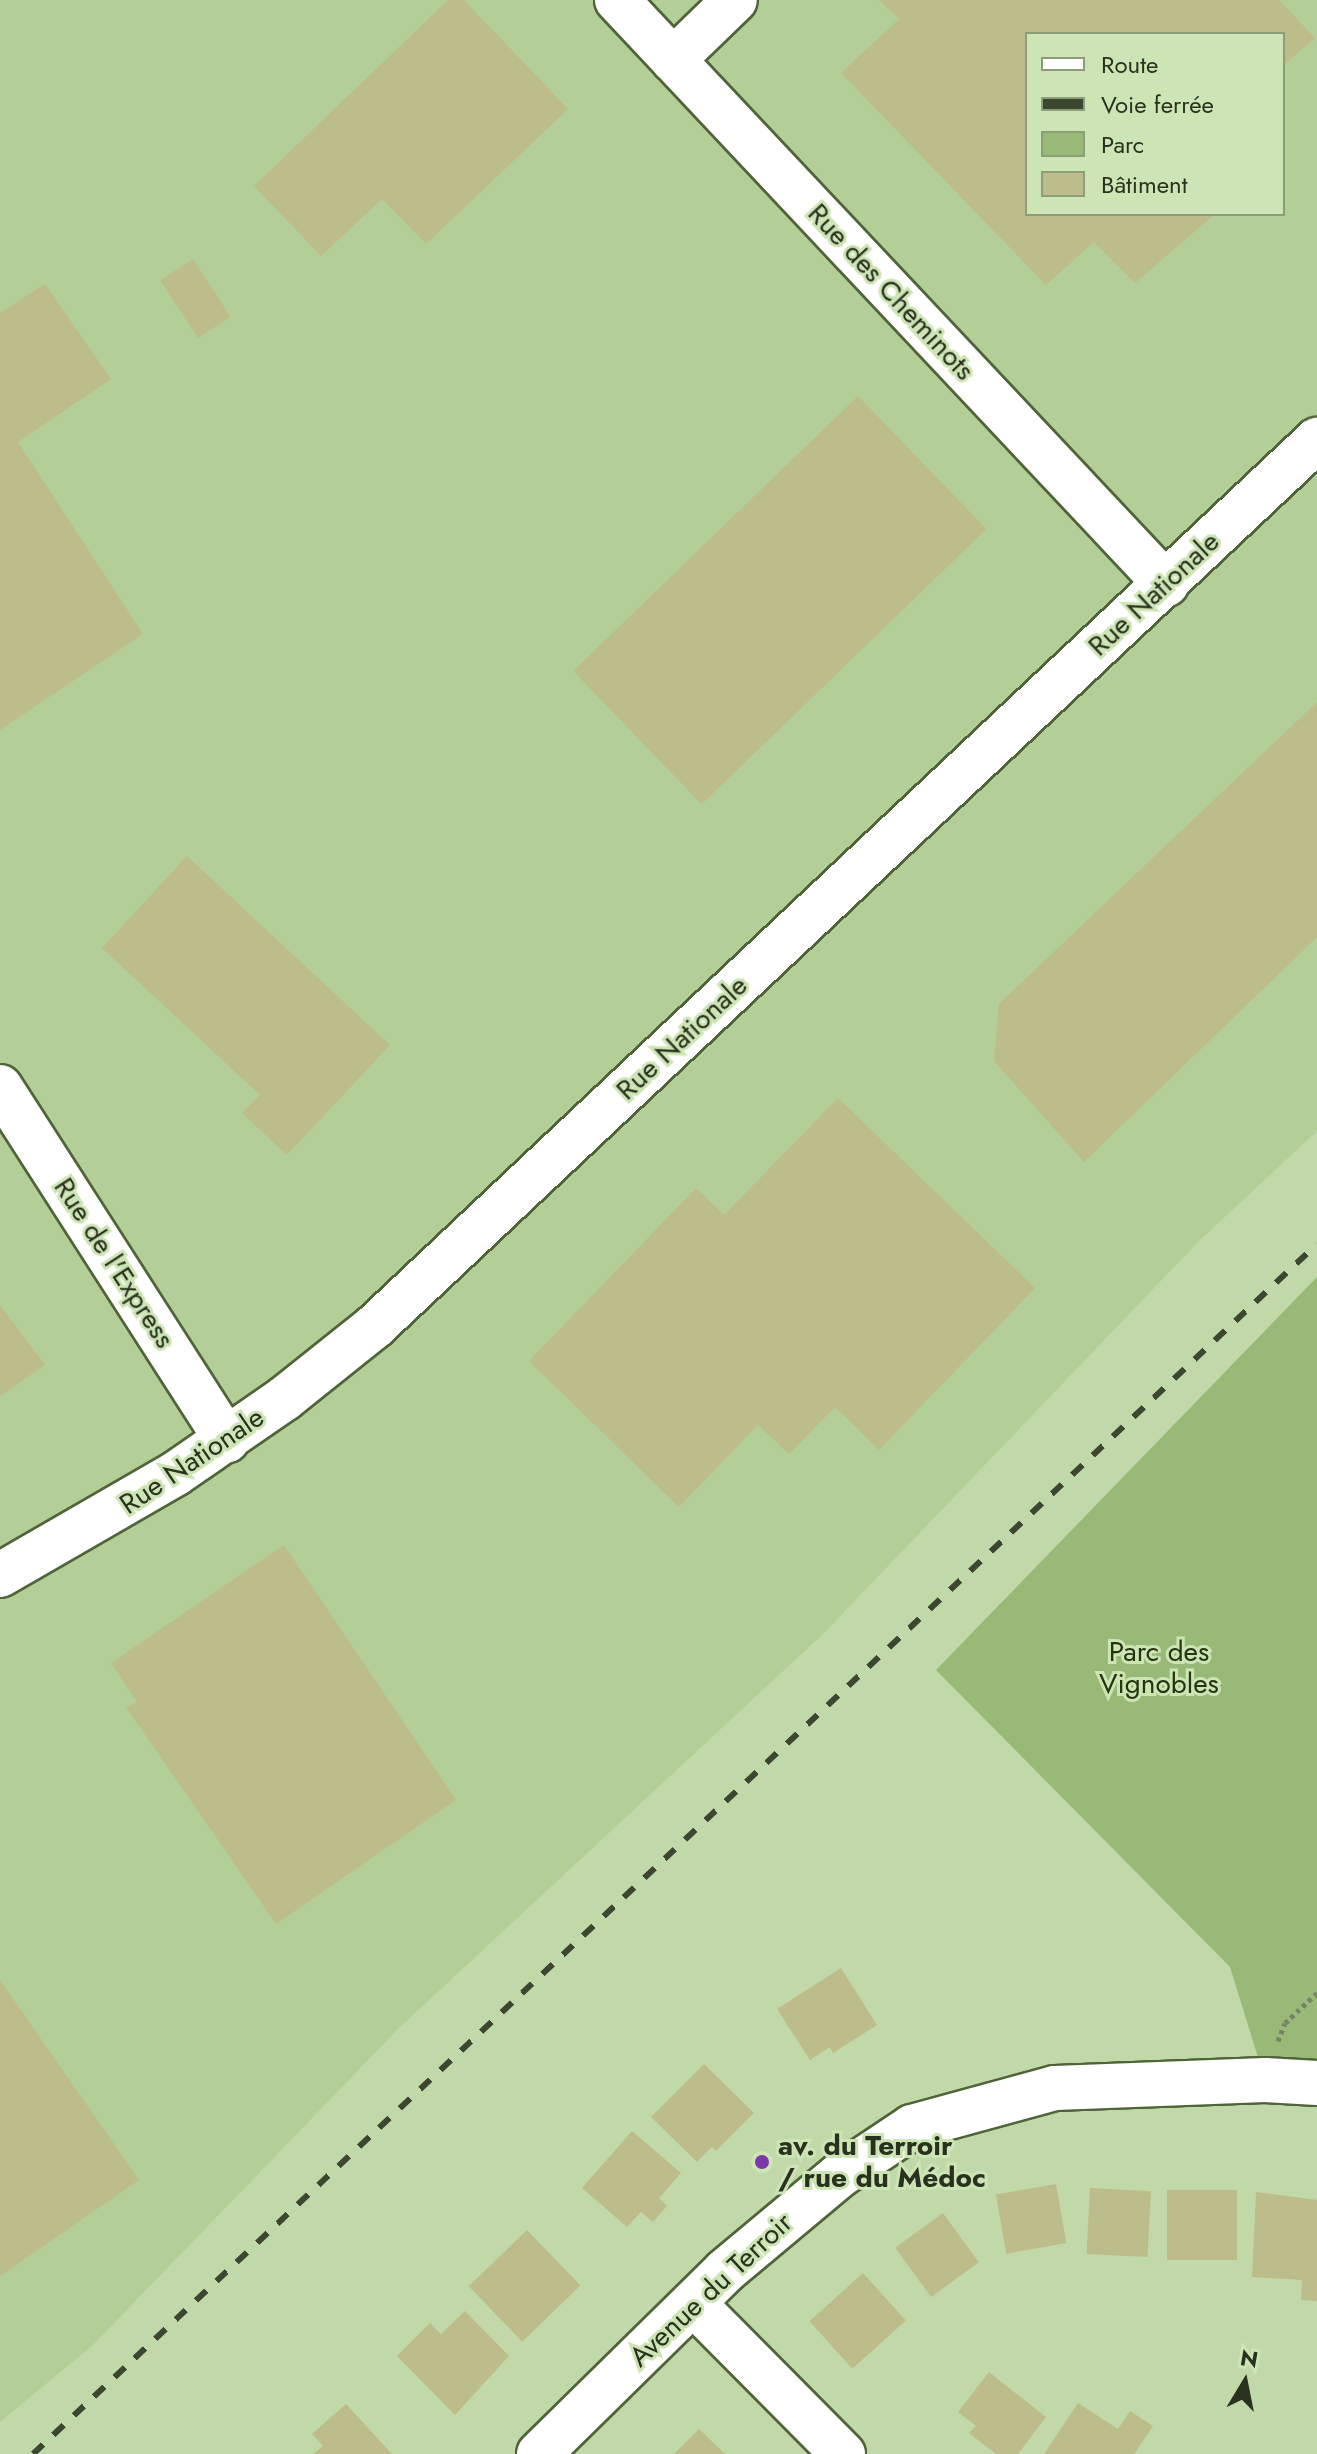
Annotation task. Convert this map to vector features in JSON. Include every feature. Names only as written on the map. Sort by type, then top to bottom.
[{"type":"street","points":[[673,60],[735,0]]},
{"type":"street","name":"Rue des Cheminots","points":[[628,4],[673,60],[1166,584]]},
{"type":"street","name":"Rue Nationale","points":[[0,1575],[125,1507],[227,1440],[374,1327],[1317,440]]},
{"type":"street","name":"Rue de l'Express","points":[[0,1087],[227,1440]]},
{"type":"street","name":"Avenue du Terroir","points":[[539,2454],[693,2303],[840,2175],[912,2127],[1055,2088],[1265,2080],[1317,2083]]},
{"type":"street","points":[[693,2303],[843,2454]]},
{"type":"path","points":[[1265,2080],[1285,2023],[1317,1993]]},
{"type":"shaded area","points":[[0,0],[1317,0],[1317,1131],[1199,1241],[823,1634],[399,2028],[93,2345],[0,2422]]},
{"type":"green space","name":"Parc des Vignobles","points":[[1317,1277],[1317,2083],[1265,2080],[1230,1967],[936,1670]]},
{"type":"building","points":[[448,0],[464,0],[568,109],[426,244],[382,199],[321,256],[254,186]]},
{"type":"building","points":[[879,0],[1279,0],[1315,38],[1285,64],[1285,32],[1025,32],[1025,216],[1213,216],[1135,283],[1094,242],[1046,285],[841,73],[899,19]]},
{"type":"building","points":[[193,259],[231,317],[198,338],[160,280]]},
{"type":"building","points":[[45,284],[111,379],[18,442],[143,634],[0,730],[0,313]]},
{"type":"building","points":[[858,396],[987,529],[702,804],[573,671]]},
{"type":"building","points":[[1317,702],[1317,937],[1084,1162],[994,1061],[999,1004]]},
{"type":"building","points":[[187,856],[390,1045],[287,1155],[242,1113],[260,1095],[102,948]]},
{"type":"building","points":[[838,1098],[1035,1288],[879,1450],[835,1407],[789,1454],[758,1425],[679,1507],[529,1361],[696,1188],[724,1215]]},
{"type":"building","points":[[0,1305],[45,1365],[0,1396]]},
{"type":"building","points":[[284,1545],[456,1800],[276,1924],[126,1707],[137,1702],[111,1663]]},
{"type":"building","points":[[841,1968],[877,2025],[833,2053],[830,2047],[810,2060],[777,2009]]},
{"type":"building","points":[[0,1980],[139,2180],[0,2276]]},
{"type":"building","points":[[704,2064],[754,2113],[716,2151],[712,2147],[697,2162],[651,2117]]},
{"type":"building","points":[[632,2131],[681,2173],[659,2198],[667,2206],[653,2222],[641,2212],[627,2227],[582,2188]]},
{"type":"building","points":[[1056,2184],[1066,2243],[1006,2254],[996,2195]]},
{"type":"building","points":[[1090,2188],[1151,2191],[1147,2257],[1087,2254]]},
{"type":"building","points":[[1167,2190],[1237,2190],[1237,2260],[1167,2260]]},
{"type":"building","points":[[1256,2192],[1317,2200],[1317,2301],[1301,2300],[1302,2280],[1252,2277]]},
{"type":"building","points":[[943,2213],[979,2262],[931,2297],[895,2248]]},
{"type":"building","points":[[527,2230],[580,2285],[522,2342],[469,2286]]},
{"type":"building","points":[[863,2273],[906,2321],[852,2369],[809,2321]]},
{"type":"building","points":[[465,2311],[509,2356],[455,2415],[397,2356],[430,2323],[441,2334]]},
{"type":"building","points":[[989,2372],[1046,2417],[1018,2454],[996,2454],[969,2433],[976,2426],[958,2412]]},
{"type":"building","points":[[1078,2403],[1118,2429],[1130,2411],[1153,2426],[1134,2454],[1044,2454]]},
{"type":"building","points":[[346,2404],[392,2454],[313,2454],[323,2446],[312,2434]]},
{"type":"building","points":[[699,2429],[725,2454],[674,2454]]},
{"type":"railway","points":[[33,2454],[1317,1244]]},
{"type":"place","name":"av. du Terroir / rue du Médoc","points":[[762,2162]]}]
